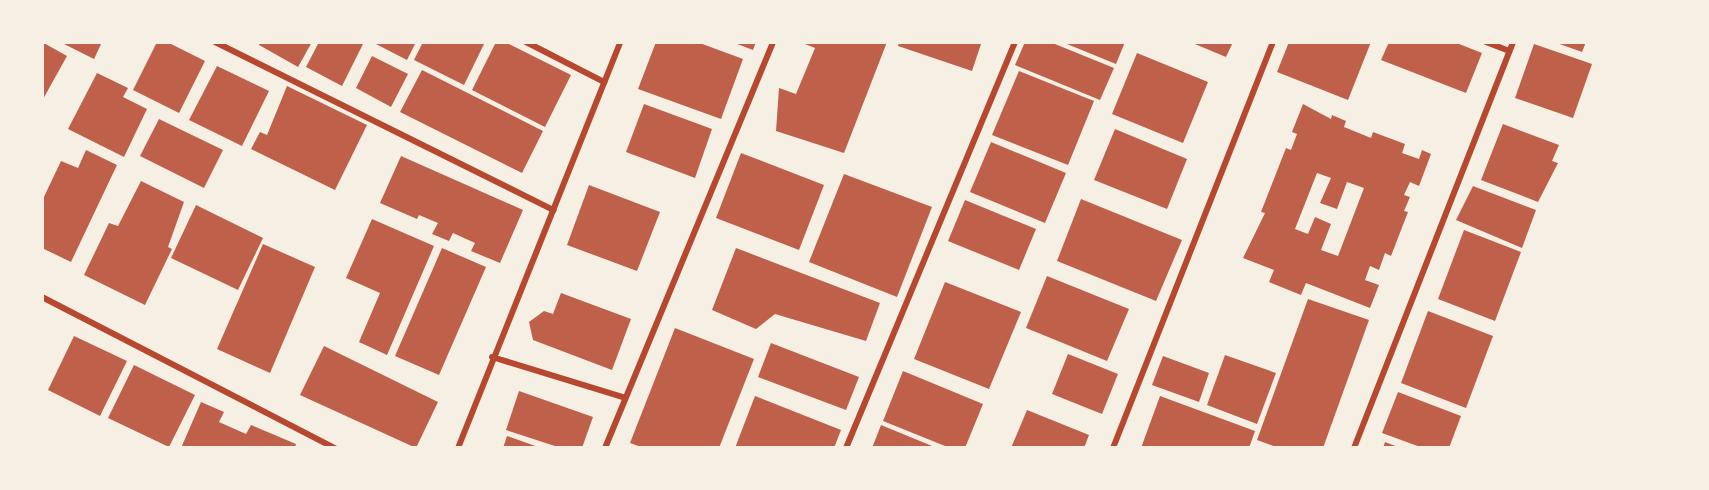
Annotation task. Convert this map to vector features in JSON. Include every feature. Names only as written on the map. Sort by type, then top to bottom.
[{"type":"street","points":[[215,42],[554,210]]},
{"type":"street","points":[[526,42],[604,82]]},
{"type":"street","points":[[458,448],[492,357],[554,210],[620,42]]},
{"type":"street","points":[[605,448],[623,397],[773,42]]},
{"type":"street","points":[[846,448],[1015,42]]},
{"type":"street","points":[[1113,448],[1273,42]]},
{"type":"street","points":[[1486,42],[1509,51]]},
{"type":"street","points":[[1354,448],[1513,42]]},
{"type":"street","points":[[42,297],[336,448]]},
{"type":"street","points":[[492,357],[623,397]]},
{"type":"building","points":[[42,42],[67,56],[42,101]]},
{"type":"building","points":[[60,42],[102,42],[94,59]]},
{"type":"building","points":[[157,42],[167,42],[205,61],[179,113],[133,90]]},
{"type":"building","points":[[260,42],[312,42],[298,67],[259,45]]},
{"type":"building","points":[[319,42],[363,44],[342,86],[306,67]]},
{"type":"building","points":[[372,42],[416,42],[407,60]]},
{"type":"building","points":[[423,42],[485,42],[464,85],[414,60]]},
{"type":"building","points":[[496,42],[505,42],[571,75],[545,127],[472,90]]},
{"type":"building","points":[[656,42],[697,42],[743,59],[721,119],[638,89]]},
{"type":"building","points":[[732,42],[756,42],[753,50]]},
{"type":"building","points":[[800,42],[887,42],[844,153],[776,131],[779,88],[796,94],[815,48]]},
{"type":"building","points":[[899,42],[975,42],[981,44],[972,71],[898,46]]},
{"type":"building","points":[[1025,42],[1050,42],[1114,68],[1100,100],[1015,65]]},
{"type":"building","points":[[1062,42],[1125,42],[1116,64]]},
{"type":"building","points":[[1190,42],[1233,42],[1226,57]]},
{"type":"building","points":[[1289,42],[1371,42],[1348,100],[1277,72]]},
{"type":"building","points":[[1389,42],[1454,42],[1482,53],[1466,93],[1381,60]]},
{"type":"building","points":[[1554,42],[1586,42],[1582,52]]},
{"type":"building","points":[[1534,44],[1592,64],[1573,118],[1515,98]]},
{"type":"building","points":[[1137,53],[1208,82],[1183,143],[1112,114]]},
{"type":"building","points":[[372,56],[408,74],[391,107],[356,88]]},
{"type":"building","points":[[217,66],[269,91],[242,146],[189,120]]},
{"type":"building","points":[[422,70],[543,131],[522,173],[400,112]]},
{"type":"building","points":[[1019,71],[1094,101],[1068,165],[992,135]]},
{"type":"building","points":[[97,73],[128,88],[123,97],[147,109],[124,157],[68,129]]},
{"type":"building","points":[[287,86],[367,125],[335,190],[251,149],[260,132],[267,135]]},
{"type":"building","points":[[644,104],[712,129],[695,178],[626,152]]},
{"type":"building","points":[[1303,104],[1331,119],[1332,115],[1346,121],[1344,127],[1371,138],[1373,132],[1405,144],[1402,153],[1419,159],[1422,150],[1431,154],[1419,186],[1410,182],[1404,195],[1410,197],[1404,211],[1408,212],[1391,256],[1385,253],[1379,270],[1370,266],[1365,280],[1379,285],[1370,308],[1306,283],[1301,295],[1269,282],[1274,270],[1243,258],[1265,213],[1261,212],[1286,148],[1291,150],[1297,134],[1292,132]],"holes":[[[1317,173],[1331,178],[1320,203],[1337,209],[1347,182],[1364,188],[1338,256],[1321,250],[1331,224],[1315,217],[1308,234],[1295,229]]]},
{"type":"building","points":[[159,119],[223,150],[204,188],[140,156]]},
{"type":"building","points":[[1503,124],[1559,145],[1552,161],[1558,163],[1538,202],[1481,180]]},
{"type":"building","points":[[1115,129],[1187,159],[1167,209],[1094,180]]},
{"type":"building","points":[[991,142],[1066,173],[1045,223],[970,192]]},
{"type":"building","points":[[86,150],[117,165],[71,262],[42,248],[42,201],[61,161],[78,168]]},
{"type":"building","points":[[741,153],[824,185],[799,250],[716,218]]},
{"type":"building","points":[[401,156],[523,210],[500,263],[471,251],[475,243],[453,233],[449,241],[432,234],[438,223],[419,215],[417,219],[380,203]]},
{"type":"building","points":[[844,174],[932,207],[897,297],[809,262]]},
{"type":"building","points":[[141,181],[184,202],[168,247],[172,249],[145,305],[84,275],[109,223],[118,226]]},
{"type":"building","points":[[589,185],[660,212],[637,271],[567,245]]},
{"type":"building","points":[[1473,186],[1536,210],[1522,248],[1456,220]]},
{"type":"building","points":[[1081,199],[1182,240],[1156,301],[1057,261]]},
{"type":"building","points":[[965,200],[1036,229],[1019,270],[948,241]]},
{"type":"building","points":[[196,205],[263,238],[238,290],[171,258]]},
{"type":"building","points":[[372,219],[434,246],[387,355],[359,342],[380,293],[346,278]]},
{"type":"building","points":[[1464,230],[1521,252],[1495,321],[1438,299]]},
{"type":"building","points":[[263,244],[315,267],[270,373],[217,349]]},
{"type":"building","points":[[442,248],[486,267],[439,375],[395,356]]},
{"type":"building","points":[[736,248],[880,303],[866,341],[775,314],[756,329],[712,310]]},
{"type":"building","points":[[1047,276],[1129,309],[1107,361],[1026,328]]},
{"type":"building","points":[[945,282],[1021,312],[989,389],[914,359]]},
{"type":"building","points":[[561,293],[631,319],[612,370],[533,340],[529,322],[544,311],[553,314]]},
{"type":"building","points":[[1308,299],[1369,320],[1323,448],[1279,448],[1257,440]]},
{"type":"building","points":[[1428,311],[1493,336],[1466,408],[1401,383]]},
{"type":"building","points":[[675,328],[754,359],[719,448],[644,448],[630,443]]},
{"type":"building","points":[[74,336],[127,361],[100,416],[48,390]]},
{"type":"building","points":[[771,343],[859,377],[846,410],[758,377]]},
{"type":"building","points":[[324,346],[438,402],[416,448],[300,395]]},
{"type":"building","points":[[1068,354],[1118,374],[1102,414],[1052,394]]},
{"type":"building","points":[[1225,355],[1276,373],[1257,424],[1207,405]]},
{"type":"building","points":[[1163,356],[1209,373],[1199,402],[1152,385]]},
{"type":"building","points":[[134,365],[195,395],[169,447],[108,418]]},
{"type":"building","points":[[903,371],[983,404],[965,448],[950,448],[883,421]]},
{"type":"building","points":[[519,391],[593,417],[582,448],[561,448],[506,430]]},
{"type":"building","points":[[1398,392],[1461,416],[1449,448],[1423,448],[1382,433]]},
{"type":"building","points":[[755,396],[841,430],[834,448],[735,448]]},
{"type":"building","points":[[1160,396],[1255,431],[1249,448],[1141,448]]},
{"type":"building","points":[[201,402],[224,412],[219,422],[246,434],[251,425],[296,444],[295,448],[181,448]]},
{"type":"building","points":[[1027,410],[1089,435],[1084,448],[1011,448]]},
{"type":"building","points":[[881,425],[937,448],[872,448]]},
{"type":"building","points":[[507,436],[541,448],[503,448]]},
{"type":"building","points":[[1385,442],[1401,448],[1383,448]]}]
